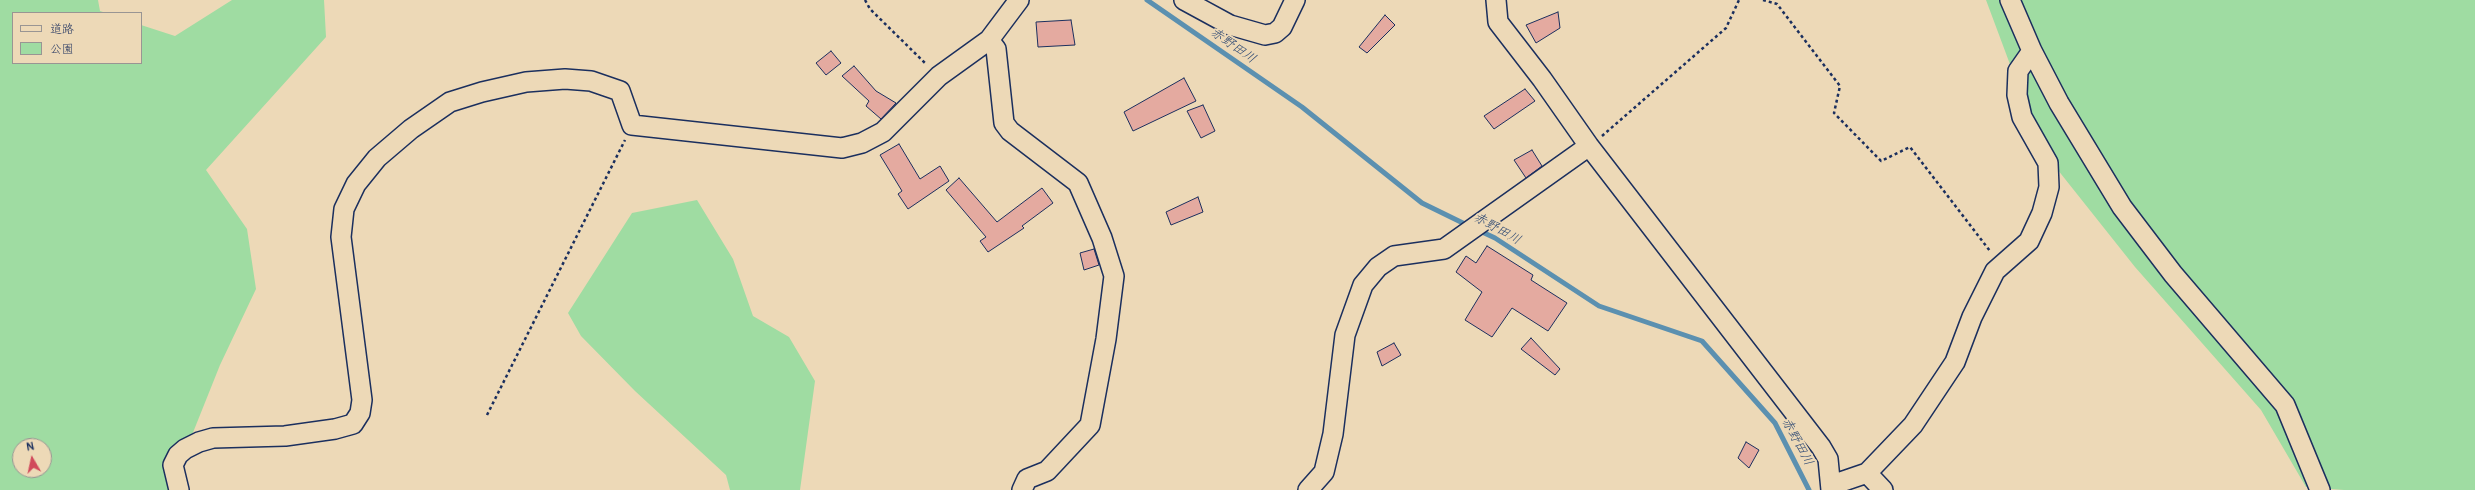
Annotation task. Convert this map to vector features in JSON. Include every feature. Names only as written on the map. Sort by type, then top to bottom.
[{"type":"street","points":[[179,490],[173,465],[178,455],[185,449],[199,442],[213,438],[285,436],[335,430],[353,424],[360,413],[362,400],[341,237],[344,209],[356,184],[373,164],[411,129],[450,102],[482,92],[526,82],[566,79],[591,81],[620,91],[632,125],[842,148],[862,143],[882,132],[939,76],[989,40],[1019,0]]},
{"type":"street","points":[[1184,0],[1230,25],[1265,35],[1275,33],[1282,27],[1295,0]]},
{"type":"street","points":[[1496,0],[1498,22],[1589,146],[1821,448],[1828,459],[1832,488],[1867,473],[1913,425],[1955,362],[1972,317],[1995,271],[2029,241],[2042,213],[2050,187],[2048,163],[2022,118],[2017,95],[2018,71],[2032,51]]},
{"type":"street","points":[[2010,0],[2032,51],[2059,103],[2122,207],[2173,274],[2285,405],[2320,490]]},
{"type":"street","points":[[989,40],[996,49],[1004,123],[1010,131],[1078,183],[1102,238],[1114,276],[1106,339],[1090,425],[1047,471],[1027,479],[1022,490]]},
{"type":"street","points":[[1308,490],[1324,472],[1333,434],[1345,335],[1363,285],[1378,267],[1394,256],[1444,249],[1468,234],[1589,146]]},
{"type":"street","points":[[1867,473],[1883,490]]},
{"type":"path","points":[[865,0],[870,9],[939,76]]},
{"type":"path","points":[[1589,146],[1624,119],[1726,28],[1739,0]]},
{"type":"path","points":[[1763,0],[1777,4],[1840,86],[1834,113],[1881,161],[1910,147],[2001,265]]},
{"type":"path","points":[[487,416],[632,125]]},
{"type":"green space","points":[[0,0],[98,0],[100,11],[103,12],[12,12],[12,64],[142,64],[142,25],[175,36],[232,0],[324,0],[326,37],[206,170],[247,229],[256,289],[220,365],[170,490],[0,490]]},
{"type":"green space","points":[[1986,0],[2475,0],[2475,490],[2344,490],[2306,487],[2261,410],[2135,267],[2042,150]]},
{"type":"green space","points":[[697,200],[733,259],[753,316],[789,337],[815,381],[800,490],[730,490],[726,475],[635,391],[581,336],[568,313],[632,213]]},
{"type":"building","points":[[1558,12],[1560,28],[1536,43],[1526,25]]},
{"type":"building","points":[[1385,15],[1395,25],[1367,53],[1359,47]]},
{"type":"building","points":[[1071,20],[1075,45],[1038,47],[1036,22]]},
{"type":"building","points":[[831,51],[841,63],[826,75],[816,63]]},
{"type":"building","points":[[854,66],[876,91],[896,103],[881,119],[866,106],[869,101],[842,76]]},
{"type":"building","points":[[1184,78],[1196,101],[1133,131],[1124,112]]},
{"type":"building","points":[[1525,89],[1535,101],[1494,129],[1484,116]]},
{"type":"building","points":[[1203,105],[1215,131],[1201,138],[1187,111]]},
{"type":"building","points":[[899,144],[920,179],[940,166],[949,181],[908,209],[898,194],[902,191],[880,155]]},
{"type":"building","points":[[1532,150],[1542,166],[1526,178],[1514,160]]},
{"type":"building","points":[[959,178],[997,222],[1042,188],[1053,203],[1022,226],[1024,228],[988,252],[980,241],[986,237],[946,190]]},
{"type":"building","points":[[1198,197],[1203,212],[1171,225],[1166,212]]},
{"type":"building","points":[[1487,246],[1533,275],[1531,280],[1567,303],[1548,331],[1512,308],[1492,337],[1465,320],[1482,292],[1456,272],[1466,256],[1476,263]]},
{"type":"building","points":[[1094,249],[1099,265],[1084,270],[1080,253]]},
{"type":"building","points":[[1531,338],[1560,369],[1555,375],[1521,349]]},
{"type":"building","points":[[1394,343],[1401,355],[1382,366],[1377,352]]},
{"type":"building","points":[[1746,442],[1759,450],[1749,468],[1738,458]]},
{"type":"waterway","name":"赤野田川","points":[[1147,0],[1302,107],[1422,203],[1469,226]]},
{"type":"waterway","name":"赤野田川","points":[[1478,230],[1495,238],[1599,306],[1702,341],[1775,423],[1809,490]]}]
